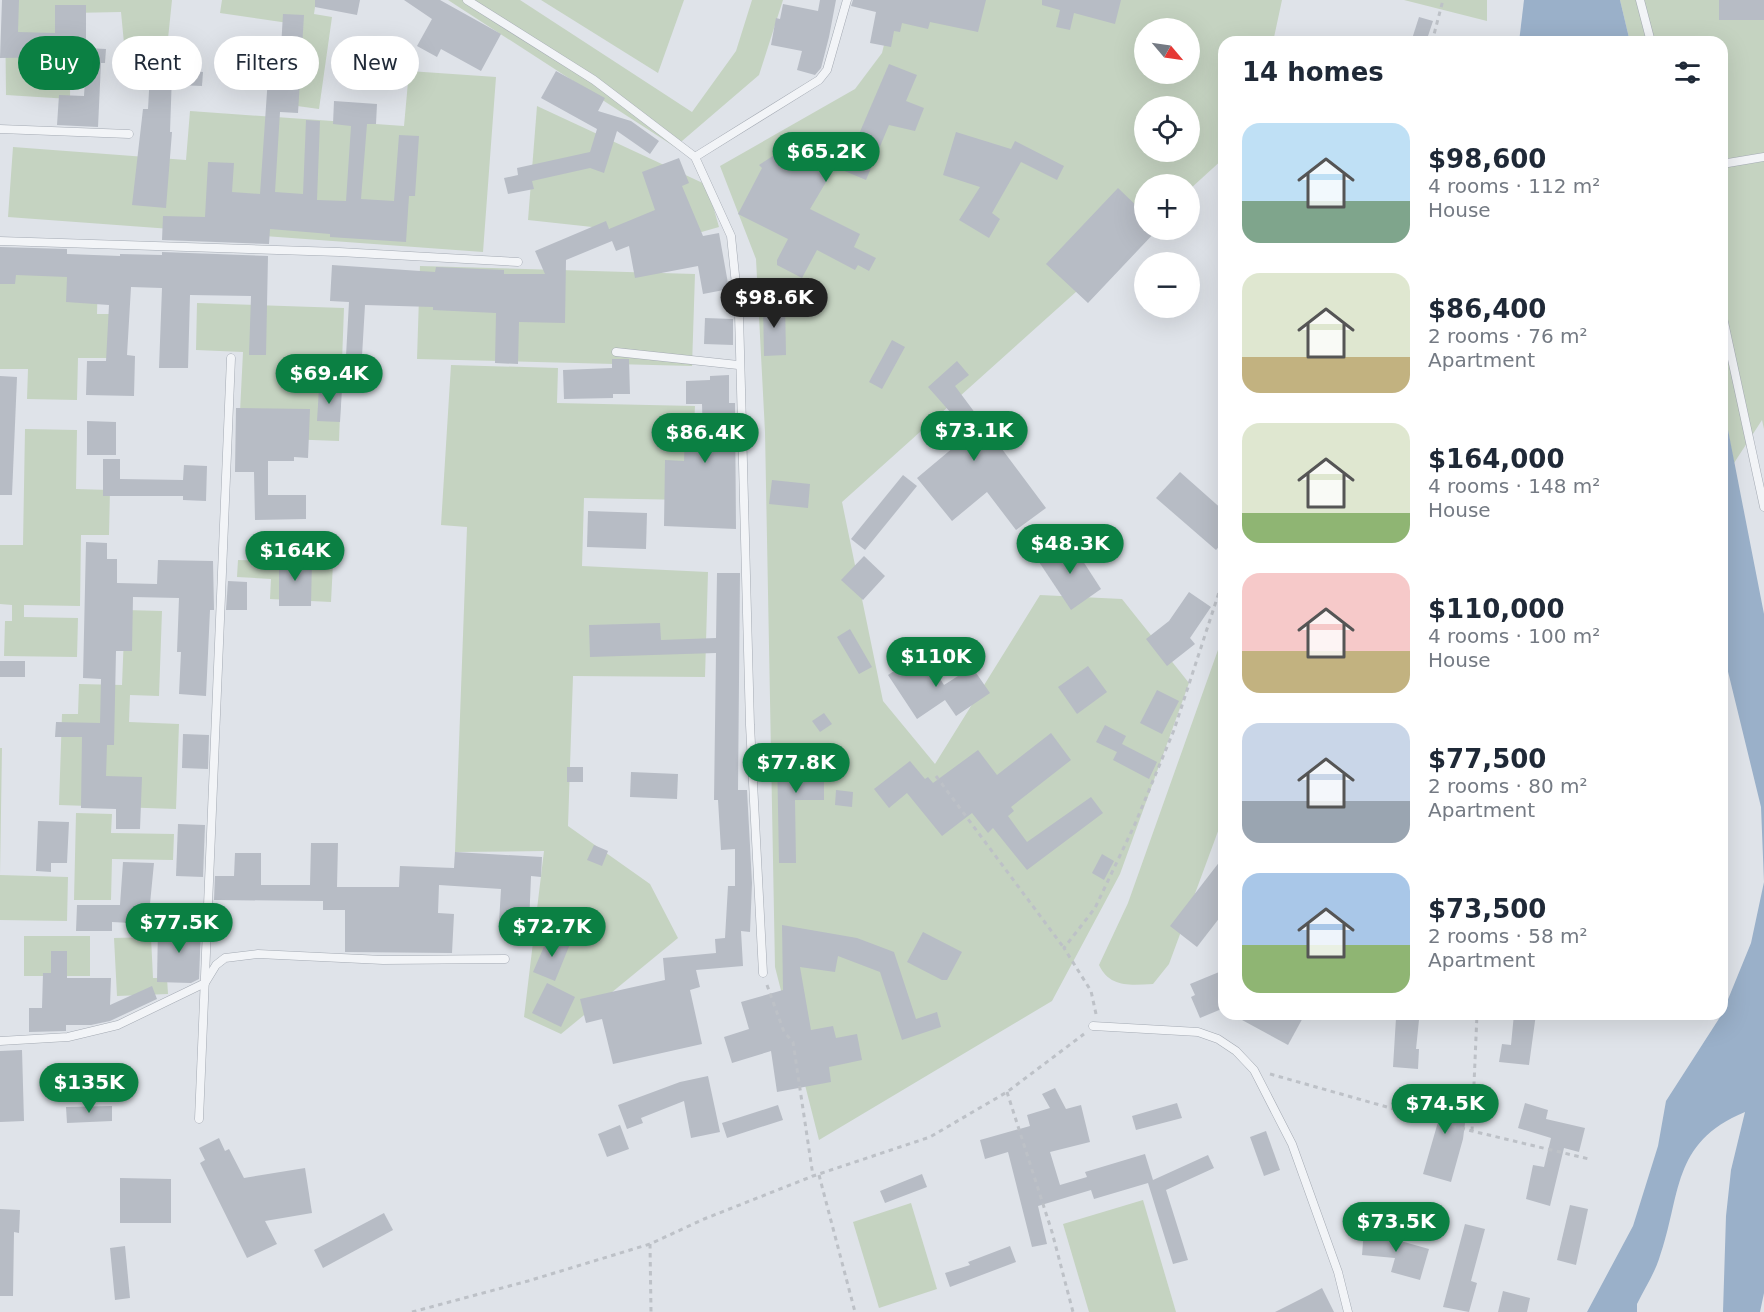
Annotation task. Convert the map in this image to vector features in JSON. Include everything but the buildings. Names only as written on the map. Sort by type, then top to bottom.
[{"type":"lane","points":[[467,0],[594,80],[695,157],[731,236],[739,314],[738,365],[750,725],[763,973]]},
{"type":"lane","points":[[695,157],[819,80],[827,70],[847,0]]},
{"type":"lane","points":[[1640,0],[1649,36]]},
{"type":"lane","points":[[0,129],[129,134]]},
{"type":"lane","points":[[1728,163],[1764,158]]},
{"type":"lane","points":[[0,241],[339,252],[518,262]]},
{"type":"lane","points":[[1728,341],[1764,507]]},
{"type":"lane","points":[[616,352],[738,365]]},
{"type":"lane","points":[[199,1119],[231,358]]},
{"type":"lane","points":[[0,1041],[68,1037],[101,1031],[205,983],[216,965],[225,958],[258,954],[373,960],[505,959]]},
{"type":"lane","points":[[1093,1026],[1198,1032],[1218,1039],[1236,1051],[1254,1070],[1292,1144],[1338,1272],[1348,1312]]},
{"type":"path","points":[[1434,36],[1443,0]]},
{"type":"path","points":[[1064,948],[1095,908],[1135,824],[1182,710],[1218,596]]},
{"type":"path","points":[[412,1312],[528,1281],[650,1244],[704,1219],[813,1176],[930,1137],[1007,1092],[1093,1026],[1097,1010],[1095,999],[1087,984],[1064,948],[936,776]]},
{"type":"path","points":[[763,973],[784,1032],[793,1042],[813,1176]]},
{"type":"path","points":[[1472,1131],[1478,1020]]},
{"type":"path","points":[[1254,1070],[1472,1131],[1589,1159]]},
{"type":"path","points":[[1007,1092],[1052,1232],[1073,1312]]},
{"type":"path","points":[[819,1175],[855,1312]]},
{"type":"path","points":[[650,1244],[651,1312]]},
{"type":"green space","points":[[5,0],[172,0],[168,36],[123,36],[121,12],[71,13],[71,36],[18,36],[18,90],[70,90],[70,99],[6,95]]},
{"type":"green space","points":[[222,0],[316,0],[314,14],[332,17],[319,109],[290,105],[292,90],[319,90],[319,36],[300,36],[302,25],[220,13]]},
{"type":"green space","points":[[448,0],[520,0],[692,112],[736,51],[752,0],[783,0],[759,75],[675,147]]},
{"type":"green space","points":[[541,0],[684,0],[658,73]]},
{"type":"green space","points":[[895,0],[1282,0],[1274,36],[1218,36],[1218,163],[1200,180],[1200,174],[1134,174],[1134,240],[842,502],[883,701],[935,764],[1040,595],[1122,599],[1189,683],[1120,874],[1052,1001],[819,1140],[775,967],[765,432],[756,259],[720,166],[855,89],[882,53]]},
{"type":"green space","points":[[1404,0],[1487,0],[1487,21]]},
{"type":"green space","points":[[1620,0],[1764,0],[1764,429],[1762,420],[1734,463],[1728,431],[1728,36],[1629,36]]},
{"type":"green space","points":[[419,72],[496,77],[483,252],[8,217],[13,147],[186,160],[190,111],[404,126],[407,90],[419,90]]},
{"type":"green space","points":[[537,106],[707,185],[719,227],[684,237],[528,220]]},
{"type":"green space","points":[[420,266],[695,274],[692,366],[417,359]]},
{"type":"green space","points":[[0,273],[98,275],[97,314],[118,314],[116,358],[78,358],[77,400],[27,399],[28,369],[0,369]]},
{"type":"green space","points":[[197,303],[344,308],[339,441],[259,438],[240,412],[243,352],[196,350]]},
{"type":"green space","points":[[451,365],[558,368],[557,403],[695,406],[690,500],[584,498],[582,566],[708,572],[705,677],[573,676],[568,826],[650,884],[678,938],[561,1034],[524,1017],[544,851],[455,852],[467,527],[441,525]]},
{"type":"green space","points":[[25,429],[77,430],[76,489],[110,490],[109,535],[81,535],[80,606],[24,605],[24,617],[78,618],[77,657],[4,656],[5,621],[12,621],[12,605],[0,604],[0,545],[23,545]]},
{"type":"green space","points":[[238,560],[333,563],[331,602],[270,599],[271,579],[237,577]]},
{"type":"green space","points":[[125,610],[162,611],[159,696],[130,695],[129,722],[179,724],[176,809],[59,805],[62,714],[78,714],[79,684],[122,685]]},
{"type":"green space","points":[[1218,650],[1218,831],[1169,964],[1153,984],[1122,984],[1109,978],[1099,965],[1128,903]]},
{"type":"green space","points":[[0,748],[2,748],[0,875]]},
{"type":"green space","points":[[76,813],[112,814],[111,833],[174,834],[173,860],[112,859],[111,900],[74,900]]},
{"type":"green space","points":[[0,875],[68,877],[67,921],[0,920]]},
{"type":"green space","points":[[24,936],[90,936],[90,976],[24,976]]},
{"type":"green space","points":[[151,937],[153,978],[167,978],[168,994],[117,996],[114,938]]},
{"type":"green space","points":[[1143,1200],[1176,1312],[1089,1312],[1063,1224]]},
{"type":"green space","points":[[911,1203],[937,1289],[879,1308],[853,1222]]},
{"type":"water","points":[[1524,0],[1620,0],[1629,36],[1520,36]]},
{"type":"water","points":[[1728,430],[1764,614],[1764,882],[1761,807],[1728,672]]},
{"type":"water","points":[[1764,882],[1764,1293],[1760,1312],[1723,1312],[1726,1216],[1731,1170],[1745,1112],[1721,1125],[1703,1139],[1691,1155],[1682,1173],[1659,1259],[1637,1304],[1637,1312],[1587,1312],[1633,1226],[1658,1146],[1666,1101],[1718,1020],[1728,1020],[1728,999],[1751,943]]}]
